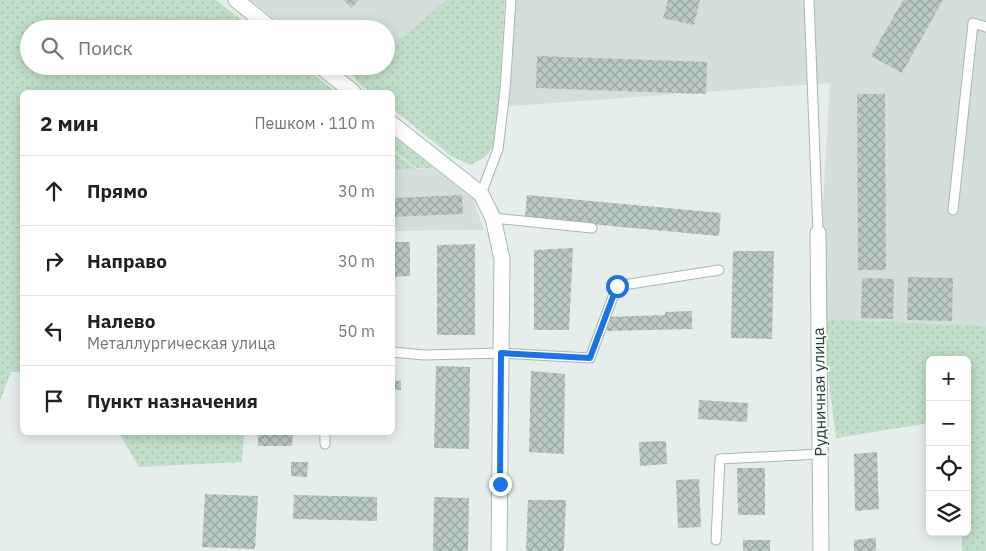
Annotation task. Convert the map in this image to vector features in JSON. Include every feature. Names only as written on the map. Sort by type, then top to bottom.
[{"type":"street","points":[[236,0],[261,20]]},
{"type":"street","points":[[331,75],[350,90]]},
{"type":"street","points":[[395,126],[481,194],[493,218],[502,258],[498,551]]},
{"type":"street","name":"Рудничная улица","points":[[818,233],[821,551]]},
{"type":"lane","points":[[481,194],[498,149],[505,90],[511,0]]},
{"type":"lane","points":[[808,0],[818,233]]},
{"type":"lane","points":[[953,210],[973,22],[986,27]]},
{"type":"lane","points":[[493,218],[592,228]]},
{"type":"lane","points":[[395,352],[424,355],[501,353],[590,358],[617,286],[719,270]]},
{"type":"lane","points":[[325,435],[325,444]]},
{"type":"lane","points":[[716,540],[720,460],[820,454]]},
{"type":"shaded area","points":[[250,0],[451,0],[395,46],[395,20],[276,20]]},
{"type":"shaded area","points":[[506,0],[986,0],[986,326],[821,319],[822,221],[830,83],[497,107]]},
{"type":"shaded area","points":[[434,168],[473,199],[484,230],[395,231],[395,170]]},
{"type":"green space","points":[[0,0],[216,0],[242,20],[20,20],[20,75],[314,75],[333,90],[20,90],[20,372],[11,372],[0,401]]},
{"type":"green space","points":[[447,0],[505,0],[496,137],[492,147],[480,160],[470,165],[451,156],[395,111],[395,90],[370,90],[362,86],[353,76],[395,75],[395,40],[400,39]]},
{"type":"green space","points":[[395,138],[433,168],[417,168],[395,152]]},
{"type":"green space","points":[[395,153],[416,169],[395,170]]},
{"type":"green space","points":[[821,319],[986,326],[986,551],[962,551],[962,536],[971,536],[971,356],[926,356],[926,424],[836,438]]},
{"type":"green space","points":[[120,435],[244,435],[242,462],[139,467]]},
{"type":"building","points":[[344,0],[359,0],[351,8]]},
{"type":"building","points":[[668,0],[700,0],[694,25],[663,18]]},
{"type":"building","points":[[903,0],[943,0],[902,73],[871,56]]},
{"type":"building","points":[[537,56],[707,62],[706,94],[536,88]]},
{"type":"building","points":[[857,94],[885,94],[886,270],[858,270]]},
{"type":"building","points":[[462,195],[463,214],[395,217],[395,198]]},
{"type":"building","points":[[527,195],[721,213],[719,236],[525,218]]},
{"type":"building","points":[[395,242],[410,242],[410,276],[395,277]]},
{"type":"building","points":[[475,244],[475,335],[437,335],[437,245]]},
{"type":"building","points":[[573,248],[569,330],[534,330],[534,250]]},
{"type":"building","points":[[733,251],[774,251],[772,339],[731,338]]},
{"type":"building","points":[[908,277],[953,278],[952,321],[907,320]]},
{"type":"building","points":[[862,278],[894,279],[893,319],[861,318]]},
{"type":"building","points":[[692,311],[692,329],[607,331],[606,317],[665,315],[665,312]]},
{"type":"building","points":[[436,366],[470,367],[469,449],[434,448]]},
{"type":"building","points":[[531,371],[565,374],[564,454],[529,452]]},
{"type":"building","points":[[395,380],[401,381],[401,390],[395,390]]},
{"type":"building","points":[[699,400],[748,403],[747,422],[698,419]]},
{"type":"building","points":[[258,435],[293,435],[292,446],[258,446]]},
{"type":"building","points":[[666,441],[667,464],[640,466],[639,442]]},
{"type":"building","points":[[877,452],[879,509],[855,511],[854,454]]},
{"type":"building","points":[[291,462],[308,462],[307,477],[291,476]]},
{"type":"building","points":[[737,468],[765,468],[765,515],[738,515]]},
{"type":"building","points":[[699,479],[701,527],[678,528],[676,480]]},
{"type":"building","points":[[205,494],[258,496],[255,549],[202,547]]},
{"type":"building","points":[[294,495],[377,497],[377,521],[293,519]]},
{"type":"building","points":[[434,497],[469,498],[468,551],[433,551]]},
{"type":"building","points":[[528,500],[566,500],[564,551],[526,551]]},
{"type":"building","points":[[876,538],[876,551],[854,551],[854,540]]},
{"type":"building","points":[[743,540],[770,540],[770,551],[743,551]]},
{"type":"route","points":[[500,484],[501,353],[590,358],[617,286]]}]
